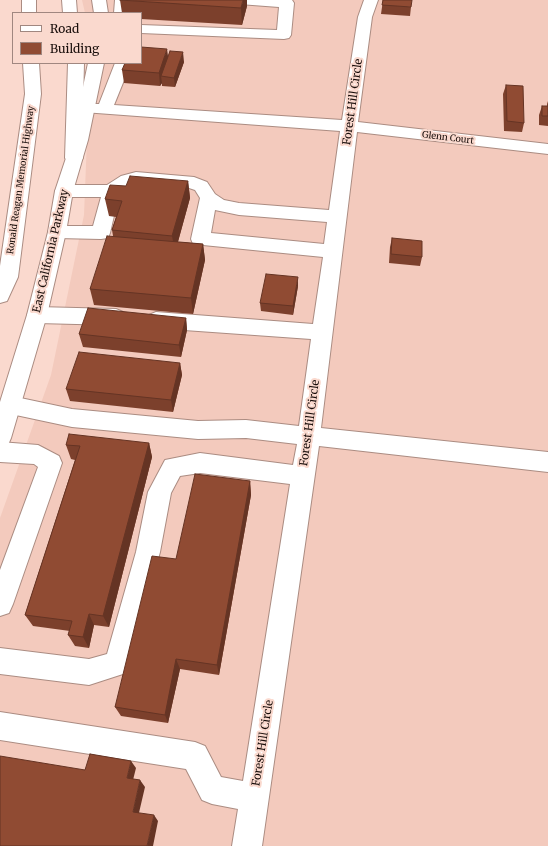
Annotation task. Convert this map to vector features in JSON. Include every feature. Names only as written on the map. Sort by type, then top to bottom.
[{"type":"main road","points":[[29,0],[29,12]]},
{"type":"main road","points":[[69,0],[70,12]]},
{"type":"main road","points":[[99,0],[101,12]]},
{"type":"main road","points":[[121,12],[122,0]]},
{"type":"main road","points":[[142,29],[284,36],[288,3],[239,0]]},
{"type":"main road","name":"Forest Hill Circle","points":[[247,846],[285,601],[349,126],[365,17],[371,0]]},
{"type":"main road","name":"Ronald Reagan Memorial Highway","points":[[0,296],[8,277],[33,94],[32,64]]},
{"type":"main road","points":[[73,163],[76,64]]},
{"type":"main road","name":"East California Parkway","points":[[0,438],[37,315],[57,232],[64,191],[73,163],[96,108],[96,64]]},
{"type":"main road","points":[[96,108],[122,64]]},
{"type":"main road","name":"Glenn Court","points":[[96,108],[349,126],[548,149]]},
{"type":"main road","points":[[64,191],[111,191],[127,180],[136,178],[188,181],[201,186],[209,198],[219,205],[239,209],[337,217]]},
{"type":"main road","points":[[57,232],[101,233],[111,191]]},
{"type":"main road","points":[[209,198],[200,238],[333,251]]},
{"type":"main road","points":[[37,315],[136,319],[322,332]]},
{"type":"main road","points":[[10,405],[72,418],[198,430],[246,429],[548,462]]},
{"type":"main road","points":[[0,452],[38,455],[51,463],[0,604]]},
{"type":"main road","points":[[0,661],[89,672],[117,664],[148,552],[160,492],[173,467],[200,463],[302,476]]},
{"type":"main road","points":[[0,726],[195,756],[212,790],[255,797]]},
{"type":"shaded area","points":[[82,0],[548,0],[548,846],[0,846],[0,518],[51,375],[84,215],[90,64],[142,64],[142,12],[85,12]]},
{"type":"building","points":[[120,0],[243,0],[241,8]]},
{"type":"building","points":[[383,0],[412,0],[411,7],[382,5]]},
{"type":"building","points":[[142,47],[167,49],[159,73],[122,70],[125,64],[142,64]]},
{"type":"building","points":[[170,51],[183,52],[174,78],[161,76]]},
{"type":"building","points":[[506,85],[523,86],[524,123],[507,121]]},
{"type":"building","points":[[542,106],[548,106],[548,116],[542,116]]},
{"type":"building","points":[[130,176],[188,181],[172,236],[112,230],[122,201],[105,199],[110,185],[126,186]]},
{"type":"building","points":[[107,236],[203,244],[191,298],[90,289]]},
{"type":"building","points":[[392,238],[422,241],[422,257],[391,254]]},
{"type":"building","points":[[266,274],[298,277],[293,306],[260,303]]},
{"type":"building","points":[[88,308],[186,318],[179,345],[79,334]]},
{"type":"building","points":[[79,352],[180,363],[171,400],[66,389]]},
{"type":"building","points":[[69,434],[149,443],[103,616],[89,614],[83,637],[68,635],[72,621],[25,615],[80,446],[66,445]]},
{"type":"building","points":[[195,474],[250,481],[217,665],[176,659],[165,715],[115,707],[152,556],[176,559]]},
{"type":"building","points":[[90,754],[131,761],[127,778],[140,780],[133,812],[154,815],[147,846],[0,846],[0,756],[85,770]]}]
